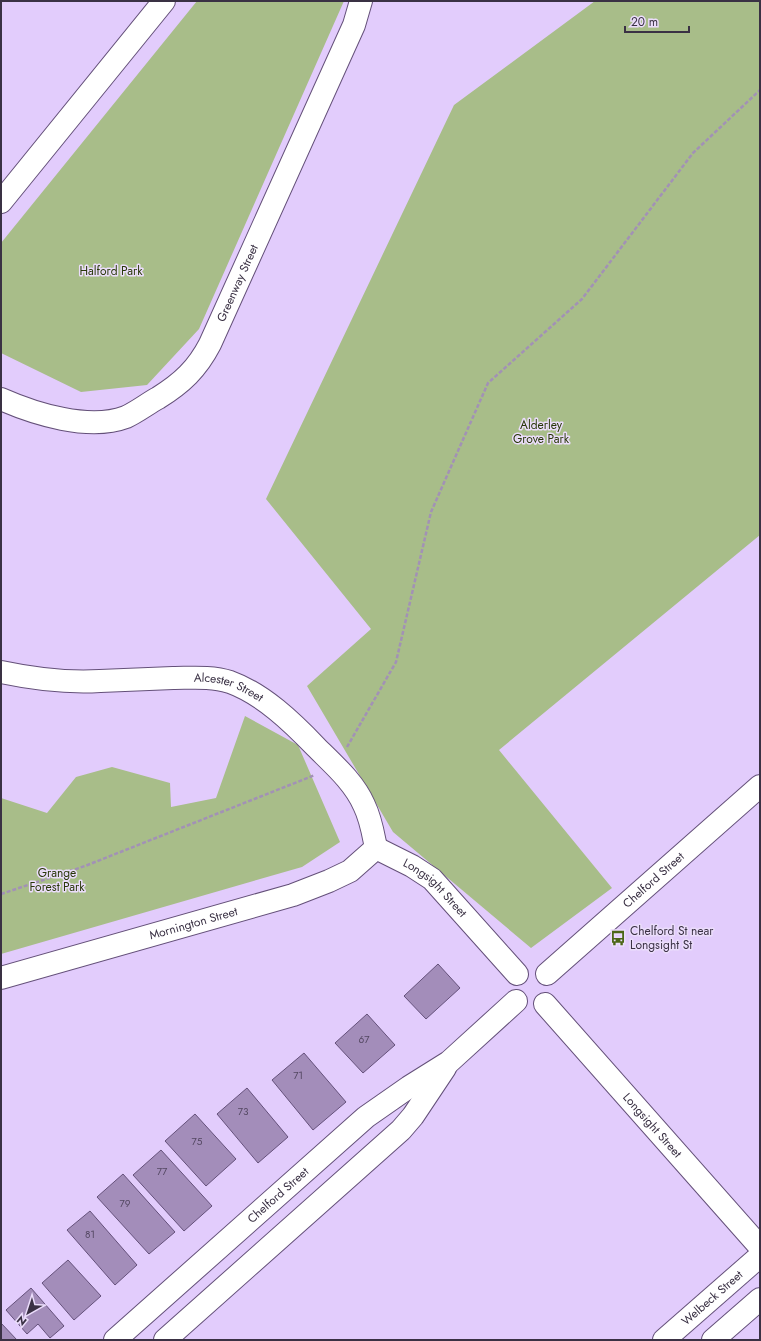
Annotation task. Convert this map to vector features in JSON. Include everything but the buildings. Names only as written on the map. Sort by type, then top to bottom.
[{"type":"street","points":[[1,202],[164,1]]},
{"type":"street","name":"Greenway Street","points":[[1,399],[25,409],[64,419],[89,422],[112,420],[126,417],[148,404],[166,392],[194,369],[202,359],[210,344],[259,237],[354,25],[361,1]]},
{"type":"street","name":"Alcester Street","points":[[1,672],[59,681],[201,678],[228,682],[246,689],[274,709],[308,738],[354,788],[364,804],[372,826],[376,848]]},
{"type":"street","name":"Chelford Street","points":[[547,974],[760,786]]},
{"type":"street","name":"Longsight Street","points":[[376,848],[412,866],[432,879],[517,974]]},
{"type":"street","name":"Mornington Street","points":[[1,978],[293,896],[350,871],[376,848]]},
{"type":"street","points":[[529,968],[536,968],[547,974],[553,986],[552,993],[545,1004],[540,1007],[527,1008],[516,1001],[512,990],[512,984],[517,974],[529,968]]},
{"type":"street","name":"Chelford Street","points":[[115,1340],[370,1114],[404,1090],[449,1062],[516,1001]]},
{"type":"street","name":"Longsight Street","points":[[545,1004],[760,1247]]},
{"type":"street","name":"Chelford Street","points":[[165,1340],[401,1130],[413,1116],[449,1062]]},
{"type":"street","name":"Welbeck Street","points":[[664,1340],[760,1256]]},
{"type":"street","points":[[713,1340],[760,1298]]},
{"type":"path","points":[[1,894],[85,866],[336,767],[396,662],[431,512],[488,383],[582,299],[694,153],[760,90]]},
{"type":"green space","name":"Halford Park","points":[[197,1],[344,1],[199,329],[147,385],[81,392],[1,353],[1,243]]},
{"type":"green space","name":"Alderley Grove Park","points":[[595,1],[760,1],[760,535],[499,750],[612,888],[531,948],[393,832],[307,686],[371,629],[266,499],[454,105]]},
{"type":"green space","name":"Grange Forest Park","points":[[245,716],[298,745],[340,842],[302,867],[1,954],[1,798],[47,813],[76,777],[112,767],[170,783],[171,807],[216,798]]},
{"type":"place","name":"Chelford St near Longsight St","points":[[618,938]]}]
